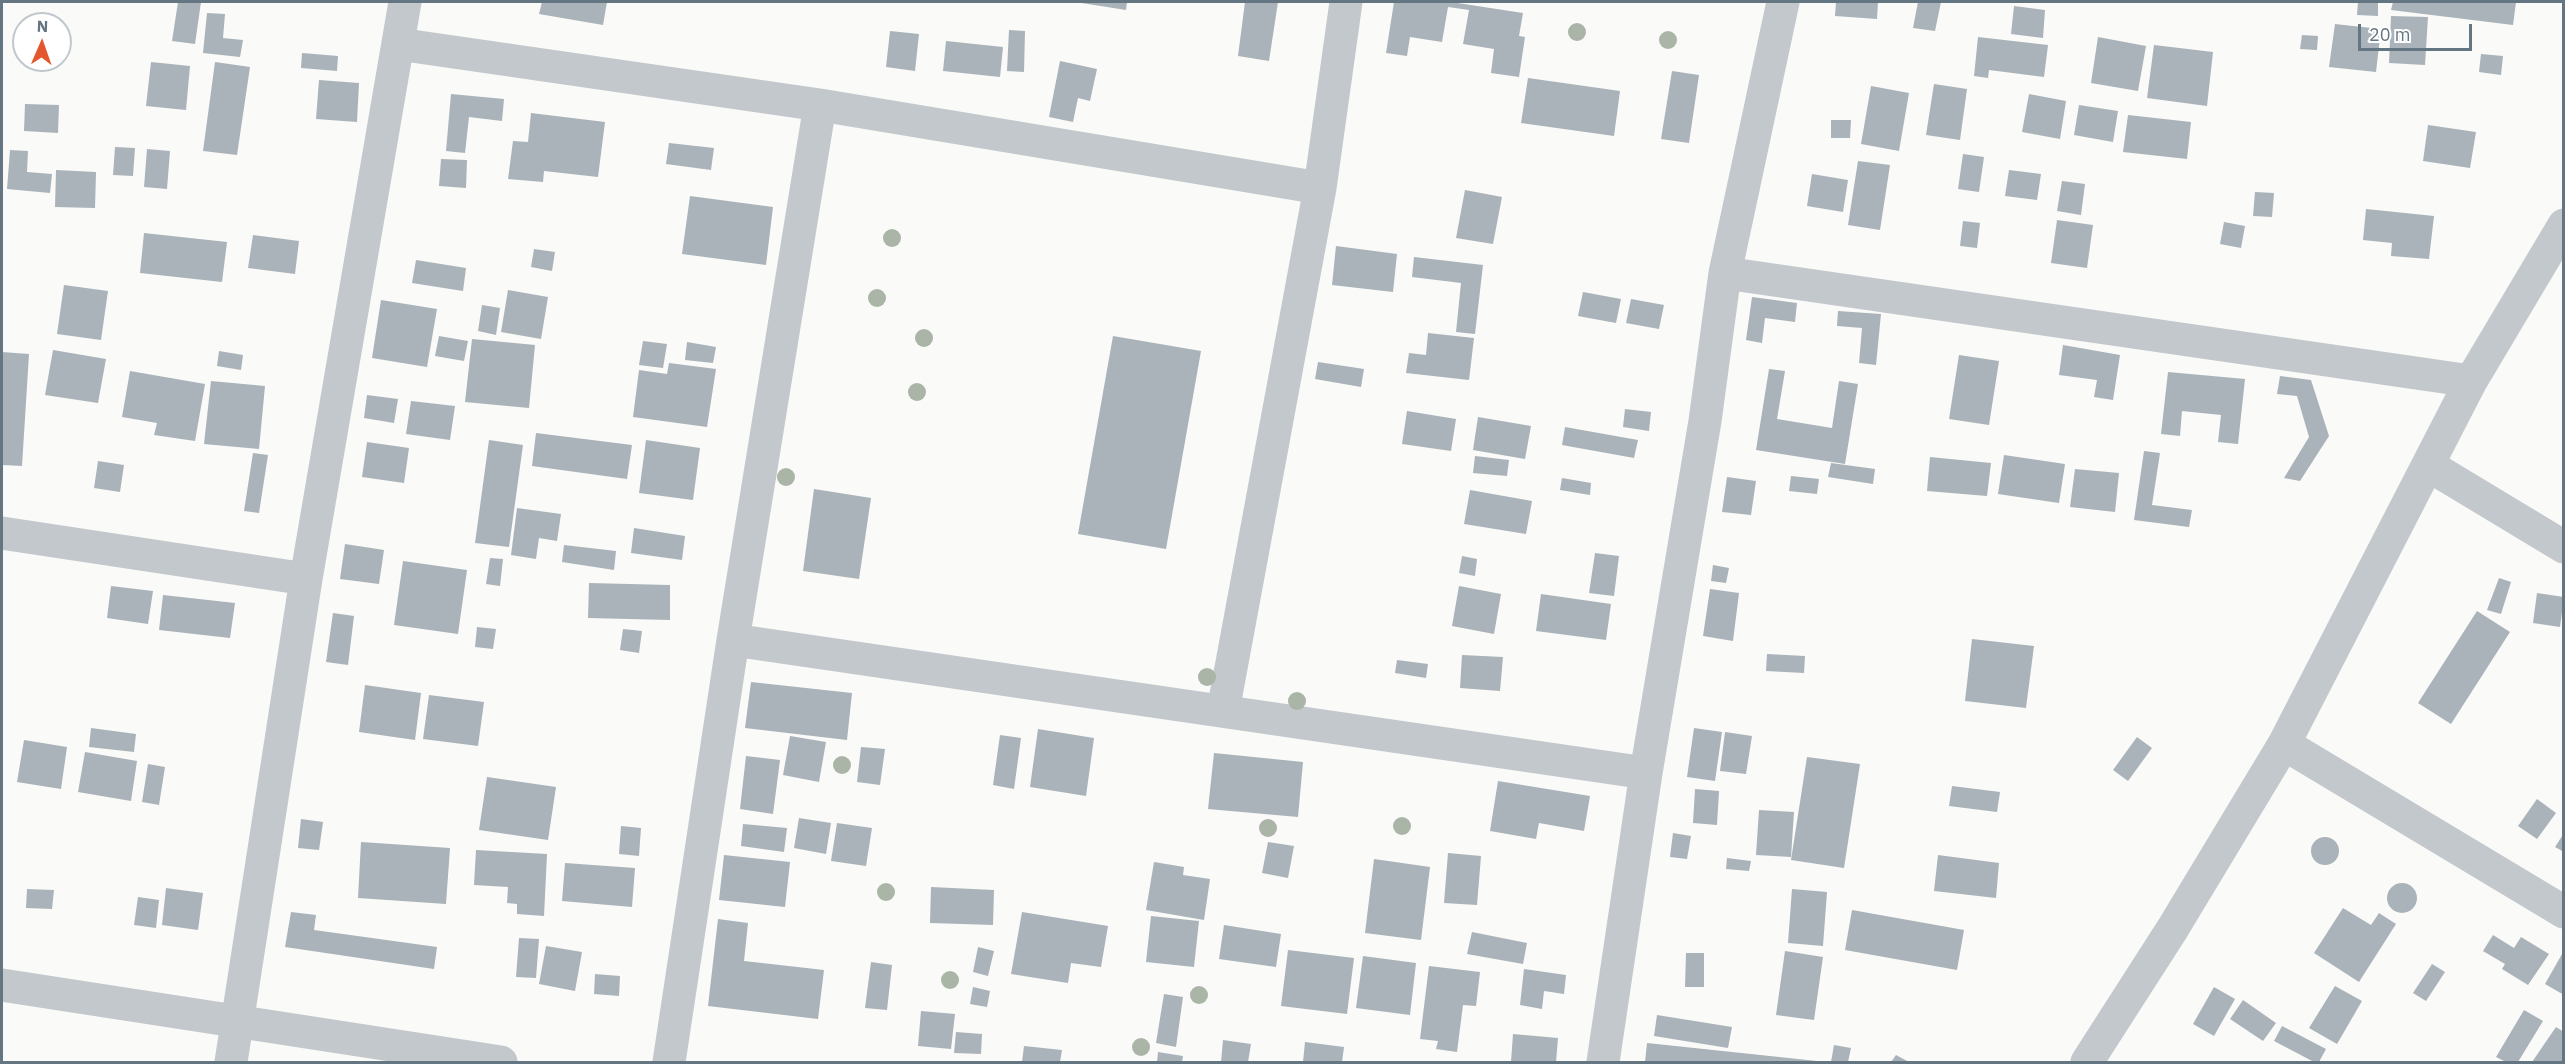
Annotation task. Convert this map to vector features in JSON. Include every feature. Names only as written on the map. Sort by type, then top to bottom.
[{"type":"street","points":[[231,1062],[306,579],[405,2]]},
{"type":"street","points":[[1223,711],[1320,188],[1346,2]]},
{"type":"street","points":[[1604,1062],[1646,773],[1706,421],[1725,273],[1783,2]]},
{"type":"street","points":[[398,44],[820,105],[1320,188]]},
{"type":"street","points":[[669,1062],[733,640],[820,105]]},
{"type":"street","points":[[2087,1062],[2179,918],[2284,744],[2471,381],[2564,225]]},
{"type":"street","points":[[1725,273],[2471,381]]},
{"type":"street","points":[[2428,465],[2564,547]]},
{"type":"street","points":[[2,533],[306,579]]},
{"type":"street","points":[[733,640],[1646,773]]},
{"type":"street","points":[[2284,744],[2564,912]]},
{"type":"street","points":[[2,985],[501,1062]]},
{"type":"building","points":[[178,2],[201,2],[195,44],[172,41]]},
{"type":"building","points":[[542,2],[607,2],[603,25],[539,14]]},
{"type":"building","points":[[1075,2],[1127,2],[1126,10]]},
{"type":"building","points":[[1245,2],[1278,2],[1269,61],[1238,56]]},
{"type":"building","points":[[1394,2],[1451,2],[1523,13],[1519,36],[1525,37],[1519,77],[1491,73],[1494,49],[1463,44],[1469,10],[1448,7],[1442,42],[1410,37],[1407,56],[1386,53]]},
{"type":"building","points":[[1836,2],[1878,2],[1877,19],[1835,16]]},
{"type":"building","points":[[1918,2],[1941,2],[1935,31],[1913,28]]},
{"type":"building","points":[[2358,2],[2378,2],[2378,16],[2357,15]]},
{"type":"building","points":[[2393,2],[2516,2],[2513,25],[2391,10]]},
{"type":"building","points":[[2014,6],[2045,10],[2043,38],[2011,34]]},
{"type":"building","points":[[207,13],[225,14],[223,38],[243,40],[240,57],[203,53]]},
{"type":"building","points":[[2391,16],[2428,17],[2425,65],[2389,63]]},
{"type":"building","points":[[2335,24],[2381,29],[2376,72],[2329,67]]},
{"type":"building","points":[[1009,30],[1025,31],[1024,72],[1007,71]]},
{"type":"building","points":[[890,31],[919,34],[915,71],[886,67]]},
{"type":"building","points":[[2302,35],[2318,36],[2317,50],[2300,49]]},
{"type":"building","points":[[1978,37],[2048,45],[2044,77],[1989,70],[1988,78],[1974,76]]},
{"type":"building","points":[[2098,37],[2146,46],[2138,91],[2091,83]]},
{"type":"building","points":[[946,41],[1003,47],[1000,77],[943,71]]},
{"type":"building","points":[[2154,45],[2213,52],[2207,106],[2147,98]]},
{"type":"building","points":[[302,53],[338,56],[337,71],[301,68]]},
{"type":"building","points":[[2481,54],[2503,56],[2501,75],[2479,72]]},
{"type":"building","points":[[1060,61],[1097,69],[1090,101],[1078,98],[1073,122],[1049,117]]},
{"type":"building","points":[[151,62],[190,66],[186,110],[146,106]]},
{"type":"building","points":[[215,62],[250,67],[237,155],[203,151]]},
{"type":"building","points":[[1672,71],[1699,75],[1689,143],[1661,139]]},
{"type":"building","points":[[1528,78],[1620,91],[1614,136],[1521,123]]},
{"type":"building","points":[[319,80],[359,83],[357,122],[316,119]]},
{"type":"building","points":[[1934,84],[1967,89],[1960,140],[1926,135]]},
{"type":"building","points":[[1871,86],[1909,93],[1899,151],[1861,144]]},
{"type":"building","points":[[451,94],[504,99],[502,121],[469,117],[465,153],[446,151]]},
{"type":"building","points":[[2029,94],[2066,101],[2060,139],[2022,132]]},
{"type":"building","points":[[25,104],[59,105],[58,133],[24,131]]},
{"type":"building","points":[[2079,105],[2118,111],[2113,142],[2074,135]]},
{"type":"building","points":[[531,113],[605,122],[598,177],[544,171],[543,182],[508,179],[513,141],[528,142]]},
{"type":"building","points":[[2128,115],[2191,122],[2187,159],[2123,152]]},
{"type":"building","points":[[1831,120],[1851,120],[1850,138],[1831,138]]},
{"type":"building","points":[[2428,125],[2476,132],[2470,168],[2423,161]]},
{"type":"building","points":[[669,143],[714,148],[711,170],[666,164]]},
{"type":"building","points":[[115,147],[135,148],[133,176],[113,175]]},
{"type":"building","points":[[147,149],[170,151],[167,189],[144,187]]},
{"type":"building","points":[[10,150],[28,151],[27,172],[52,174],[50,193],[7,189]]},
{"type":"building","points":[[1963,154],[1984,157],[1979,192],[1958,189]]},
{"type":"building","points":[[441,159],[467,160],[466,188],[439,186]]},
{"type":"building","points":[[1858,161],[1890,165],[1880,230],[1848,225]]},
{"type":"building","points":[[56,170],[96,172],[95,208],[55,207]]},
{"type":"building","points":[[2009,170],[2041,174],[2037,200],[2005,196]]},
{"type":"building","points":[[1812,174],[1848,180],[1843,212],[1807,206]]},
{"type":"building","points":[[2062,181],[2085,184],[2081,215],[2057,211]]},
{"type":"building","points":[[1465,190],[1502,197],[1493,244],[1456,238]]},
{"type":"building","points":[[2255,192],[2274,193],[2272,217],[2253,216]]},
{"type":"building","points":[[690,196],[773,207],[766,265],[682,254]]},
{"type":"building","points":[[2366,209],[2434,216],[2429,259],[2391,256],[2392,243],[2363,240]]},
{"type":"building","points":[[2057,220],[2093,225],[2087,268],[2051,263]]},
{"type":"building","points":[[1963,221],[1980,223],[1977,248],[1960,246]]},
{"type":"building","points":[[2224,222],[2245,226],[2241,248],[2220,244]]},
{"type":"building","points":[[144,233],[227,242],[222,282],[140,273]]},
{"type":"building","points":[[253,235],[299,241],[295,274],[248,268]]},
{"type":"building","points":[[1336,246],[1397,254],[1393,292],[1332,285]]},
{"type":"building","points":[[534,249],[555,252],[552,271],[531,267]]},
{"type":"building","points":[[1414,257],[1483,265],[1475,334],[1456,332],[1461,283],[1412,277]]},
{"type":"building","points":[[416,260],[466,268],[463,291],[412,283]]},
{"type":"building","points":[[64,285],[108,291],[101,340],[57,334]]},
{"type":"building","points":[[508,290],[548,297],[541,339],[501,332]]},
{"type":"building","points":[[1583,292],[1621,299],[1616,323],[1578,316]]},
{"type":"building","points":[[1752,297],[1797,303],[1795,322],[1765,318],[1762,343],[1746,340]]},
{"type":"building","points":[[1631,299],[1664,305],[1659,329],[1626,323]]},
{"type":"building","points":[[381,300],[437,309],[427,367],[372,358]]},
{"type":"building","points":[[482,305],[500,308],[496,335],[478,331]]},
{"type":"building","points":[[1838,311],[1881,314],[1876,365],[1859,363],[1862,328],[1837,326]]},
{"type":"building","points":[[1428,333],[1474,338],[1469,380],[1406,373],[1409,353],[1426,355]]},
{"type":"building","points":[[439,336],[468,341],[464,361],[435,356]]},
{"type":"building","points":[[1113,336],[1201,351],[1166,549],[1078,534]]},
{"type":"building","points":[[472,339],[535,345],[529,408],[465,402]]},
{"type":"building","points":[[643,341],[667,344],[663,368],[639,365]]},
{"type":"building","points":[[687,342],[716,347],[713,363],[685,360]]},
{"type":"building","points":[[2063,345],[2120,355],[2113,400],[2094,397],[2097,380],[2059,375]]},
{"type":"building","points":[[53,350],[106,359],[98,403],[45,395]]},
{"type":"building","points":[[219,351],[243,355],[241,370],[217,366]]},
{"type":"building","points":[[2,352],[29,354],[22,466],[2,465]]},
{"type":"building","points":[[1959,355],[1999,361],[1989,425],[1949,419]]},
{"type":"building","points":[[1318,362],[1364,369],[1361,387],[1315,379]]},
{"type":"building","points":[[669,363],[716,369],[707,427],[633,417],[639,370],[667,374]]},
{"type":"building","points":[[1769,369],[1785,371],[1777,419],[1832,428],[1839,381],[1858,384],[1845,464],[1756,450]]},
{"type":"building","points":[[130,371],[205,384],[195,441],[154,435],[157,423],[122,417]]},
{"type":"building","points":[[2168,372],[2245,379],[2238,444],[2218,442],[2221,415],[2182,411],[2180,436],[2161,434]]},
{"type":"building","points":[[2280,376],[2311,380],[2329,436],[2300,481],[2284,478],[2309,437],[2297,396],[2277,394]]},
{"type":"building","points":[[211,381],[265,386],[259,449],[204,444]]},
{"type":"building","points":[[367,395],[398,399],[394,423],[364,418]]},
{"type":"building","points":[[411,401],[455,406],[450,440],[406,434]]},
{"type":"building","points":[[1625,409],[1651,412],[1649,431],[1623,427]]},
{"type":"building","points":[[1407,411],[1456,419],[1451,451],[1402,444]]},
{"type":"building","points":[[1478,417],[1531,426],[1525,459],[1473,450]]},
{"type":"building","points":[[1565,427],[1638,440],[1634,458],[1562,445]]},
{"type":"building","points":[[536,433],[632,445],[627,479],[532,466]]},
{"type":"building","points":[[489,440],[523,445],[509,547],[475,543]]},
{"type":"building","points":[[646,440],[700,448],[693,500],[639,493]]},
{"type":"building","points":[[367,442],[409,448],[404,483],[362,477]]},
{"type":"building","points":[[2144,451],[2160,453],[2152,505],[2192,510],[2189,527],[2134,520]]},
{"type":"building","points":[[253,453],[268,455],[259,513],[244,511]]},
{"type":"building","points":[[2004,455],[2065,464],[2059,503],[1998,494]]},
{"type":"building","points":[[1475,456],[1509,460],[1507,476],[1473,473]]},
{"type":"building","points":[[1930,457],[1991,463],[1987,496],[1927,491]]},
{"type":"building","points":[[98,461],[124,465],[120,492],[94,488]]},
{"type":"building","points":[[1831,463],[1875,469],[1873,484],[1828,477]]},
{"type":"building","points":[[2075,469],[2119,473],[2115,512],[2070,507]]},
{"type":"building","points":[[1791,476],[1819,479],[1817,494],[1789,491]]},
{"type":"building","points":[[1727,477],[1756,481],[1751,515],[1722,512]]},
{"type":"building","points":[[1562,478],[1591,483],[1590,495],[1560,490]]},
{"type":"building","points":[[814,489],[871,498],[859,579],[803,571]]},
{"type":"building","points":[[1470,490],[1532,501],[1526,534],[1464,524]]},
{"type":"building","points":[[517,508],[561,514],[557,541],[539,538],[536,559],[511,555]]},
{"type":"building","points":[[634,528],[685,536],[682,560],[631,553]]},
{"type":"building","points":[[345,544],[384,550],[379,584],[340,579]]},
{"type":"building","points":[[564,545],[616,551],[614,570],[562,562]]},
{"type":"building","points":[[1595,553],[1619,556],[1614,596],[1589,593]]},
{"type":"building","points":[[1462,556],[1477,559],[1475,576],[1459,573]]},
{"type":"building","points":[[490,558],[503,559],[500,586],[486,584]]},
{"type":"building","points":[[403,561],[467,570],[458,634],[394,625]]},
{"type":"building","points":[[1713,565],[1729,568],[1726,583],[1711,581]]},
{"type":"building","points":[[2499,578],[2511,582],[2501,614],[2487,610]]},
{"type":"building","points":[[589,583],[670,585],[670,620],[588,618]]},
{"type":"building","points":[[111,586],[153,591],[148,624],[107,618]]},
{"type":"building","points":[[1459,586],[1501,594],[1494,634],[1452,626]]},
{"type":"building","points":[[1710,589],[1739,593],[1733,641],[1703,636]]},
{"type":"building","points":[[2537,593],[2564,597],[2560,627],[2533,623]]},
{"type":"building","points":[[1541,594],[1611,604],[1606,640],[1536,631]]},
{"type":"building","points":[[163,595],[235,603],[230,638],[159,630]]},
{"type":"building","points":[[2477,611],[2510,632],[2451,724],[2418,703]]},
{"type":"building","points":[[333,613],[354,616],[348,665],[326,662]]},
{"type":"building","points":[[477,627],[496,629],[493,649],[475,647]]},
{"type":"building","points":[[623,629],[642,631],[639,653],[620,650]]},
{"type":"building","points":[[1972,639],[2034,646],[2026,708],[1965,701]]},
{"type":"building","points":[[1767,654],[1805,656],[1804,673],[1766,671]]},
{"type":"building","points":[[1462,655],[1503,657],[1500,691],[1460,688]]},
{"type":"building","points":[[1397,660],[1428,664],[1426,678],[1395,673]]},
{"type":"building","points":[[751,682],[852,693],[847,740],[745,728]]},
{"type":"building","points":[[365,685],[421,693],[415,740],[359,732]]},
{"type":"building","points":[[429,695],[484,702],[478,746],[423,739]]},
{"type":"building","points":[[91,728],[136,734],[134,752],[89,747]]},
{"type":"building","points":[[1694,728],[1722,732],[1715,781],[1687,777]]},
{"type":"building","points":[[1038,729],[1094,738],[1086,796],[1030,787]]},
{"type":"building","points":[[1725,732],[1752,736],[1746,774],[1720,771]]},
{"type":"building","points":[[1000,735],[1021,738],[1014,789],[993,785]]},
{"type":"building","points":[[790,736],[826,742],[819,782],[783,775]]},
{"type":"building","points":[[2137,737],[2152,748],[2128,781],[2113,770]]},
{"type":"building","points":[[24,740],[67,747],[61,789],[17,782]]},
{"type":"building","points":[[861,747],[885,749],[880,785],[857,782]]},
{"type":"building","points":[[85,752],[137,761],[131,801],[78,792]]},
{"type":"building","points":[[1214,753],[1303,762],[1298,817],[1208,809]]},
{"type":"building","points":[[746,756],[780,760],[773,814],[740,809]]},
{"type":"building","points":[[1807,757],[1860,764],[1844,868],[1791,860]]},
{"type":"building","points":[[148,764],[165,767],[159,805],[142,802]]},
{"type":"building","points":[[487,777],[556,787],[548,840],[479,830]]},
{"type":"building","points":[[1498,781],[1590,796],[1584,831],[1539,823],[1536,839],[1490,831]]},
{"type":"building","points":[[1952,786],[2000,792],[1997,812],[1949,806]]},
{"type":"building","points":[[1695,789],[1719,791],[1717,825],[1693,823]]},
{"type":"building","points":[[2537,799],[2556,813],[2537,839],[2518,826]]},
{"type":"building","points":[[1759,810],[1794,812],[1791,857],[1756,855]]},
{"type":"building","points":[[799,818],[831,823],[826,854],[794,848]]},
{"type":"building","points":[[301,819],[323,822],[319,850],[298,848]]},
{"type":"building","points":[[837,823],[872,828],[866,866],[831,861]]},
{"type":"building","points":[[743,824],[787,828],[784,852],[741,846]]},
{"type":"building","points":[[621,826],[641,828],[639,856],[619,854]]},
{"type":"building","points":[[1673,833],[1691,836],[1687,859],[1670,857]]},
{"type":"building","points":[[2564,833],[2564,852],[2555,847]]},
{"type":"building","points":[[2325,837],[2335,841],[2339,851],[2335,861],[2325,865],[2315,861],[2311,851],[2315,841]]},
{"type":"building","points":[[361,842],[450,848],[446,904],[358,898]]},
{"type":"building","points":[[1268,842],[1294,846],[1288,878],[1262,873]]},
{"type":"building","points":[[476,850],[547,854],[544,916],[517,914],[517,904],[507,903],[508,887],[474,885]]},
{"type":"building","points":[[1448,853],[1481,856],[1477,905],[1444,903]]},
{"type":"building","points":[[724,855],[790,862],[785,907],[719,900]]},
{"type":"building","points":[[1938,855],[1999,863],[1996,898],[1934,891]]},
{"type":"building","points":[[1727,858],[1751,861],[1749,871],[1726,869]]},
{"type":"building","points":[[1374,859],[1430,867],[1421,940],[1365,933]]},
{"type":"building","points":[[1154,862],[1184,867],[1183,875],[1210,879],[1204,920],[1146,910]]},
{"type":"building","points":[[565,863],[635,868],[632,907],[562,901]]},
{"type":"building","points":[[2402,883],[2413,887],[2417,898],[2413,909],[2402,913],[2391,909],[2387,898],[2391,887]]},
{"type":"building","points":[[931,887],[994,890],[993,925],[930,923]]},
{"type":"building","points":[[166,888],[203,893],[198,930],[162,925]]},
{"type":"building","points":[[27,889],[54,890],[52,909],[26,908]]},
{"type":"building","points":[[1792,889],[1827,892],[1823,946],[1788,943]]},
{"type":"building","points":[[138,897],[159,900],[156,928],[134,925]]},
{"type":"building","points":[[2343,908],[2371,925],[2379,913],[2396,924],[2359,982],[2314,953]]},
{"type":"building","points":[[1852,910],[1964,930],[1957,970],[1845,950]]},
{"type":"building","points":[[291,912],[316,915],[314,930],[437,947],[434,969],[285,947]]},
{"type":"building","points":[[1022,912],[1108,926],[1101,967],[1071,963],[1068,983],[1011,974]]},
{"type":"building","points":[[1151,916],[1199,921],[1194,967],[1146,962]]},
{"type":"building","points":[[718,919],[748,923],[744,961],[824,970],[818,1019],[708,1006]]},
{"type":"building","points":[[1224,925],[1281,934],[1276,967],[1219,959]]},
{"type":"building","points":[[1472,932],[1527,943],[1523,964],[1467,954]]},
{"type":"building","points":[[2493,935],[2514,948],[2521,937],[2549,954],[2528,985],[2502,969],[2505,964],[2483,951]]},
{"type":"building","points":[[519,938],[539,939],[536,978],[516,977]]},
{"type":"building","points":[[546,946],[582,952],[575,991],[539,984]]},
{"type":"building","points":[[978,947],[994,951],[988,976],[973,972]]},
{"type":"building","points":[[1288,950],[1354,958],[1347,1014],[1281,1006]]},
{"type":"building","points":[[1785,951],[1823,957],[1814,1020],[1776,1015]]},
{"type":"building","points":[[1686,953],[1704,953],[1704,987],[1685,987]]},
{"type":"building","points":[[2562,954],[2564,956],[2564,995],[2545,984]]},
{"type":"building","points":[[1363,956],[1416,963],[1410,1015],[1356,1008]]},
{"type":"building","points":[[871,962],[892,965],[887,1010],[865,1008]]},
{"type":"building","points":[[2432,964],[2445,972],[2426,1001],[2413,993]]},
{"type":"building","points":[[1429,966],[1480,972],[1476,1006],[1463,1005],[1457,1052],[1436,1049],[1438,1041],[1420,1039]]},
{"type":"building","points":[[1524,969],[1566,975],[1564,994],[1544,991],[1542,1009],[1520,1005]]},
{"type":"building","points":[[595,974],[620,976],[619,996],[594,994]]},
{"type":"building","points":[[2335,986],[2362,1001],[2337,1044],[2309,1028]]},
{"type":"building","points":[[973,987],[990,991],[987,1007],[970,1004]]},
{"type":"building","points":[[2214,987],[2235,999],[2214,1036],[2193,1024]]},
{"type":"building","points":[[1164,994],[1183,997],[1176,1047],[1156,1043]]},
{"type":"building","points":[[2243,1000],[2276,1023],[2263,1041],[2230,1019]]},
{"type":"building","points":[[2524,1010],[2543,1021],[2518,1062],[2506,1062],[2496,1057]]},
{"type":"building","points":[[921,1011],[955,1014],[951,1049],[918,1046]]},
{"type":"building","points":[[1657,1015],[1732,1027],[1728,1048],[1654,1036]]},
{"type":"building","points":[[2282,1026],[2326,1049],[2319,1062],[2314,1062],[2274,1041]]},
{"type":"building","points":[[2556,1027],[2564,1032],[2564,1062],[2532,1062]]},
{"type":"building","points":[[956,1032],[982,1034],[981,1054],[954,1053]]},
{"type":"building","points":[[1513,1034],[1558,1038],[1556,1062],[1511,1062]]},
{"type":"building","points":[[1223,1040],[1251,1044],[1248,1062],[1221,1062]]},
{"type":"building","points":[[1305,1042],[1344,1047],[1342,1062],[1303,1062]]},
{"type":"building","points":[[1647,1043],[1817,1061],[1817,1062],[1645,1062]]},
{"type":"building","points":[[1834,1045],[1851,1048],[1848,1062],[1831,1062]]},
{"type":"building","points":[[1024,1046],[1062,1050],[1060,1062],[1022,1062]]},
{"type":"building","points":[[1158,1052],[1183,1056],[1182,1062],[1157,1062]]},
{"type":"building","points":[[1896,1055],[1909,1062],[1891,1062]]}]
